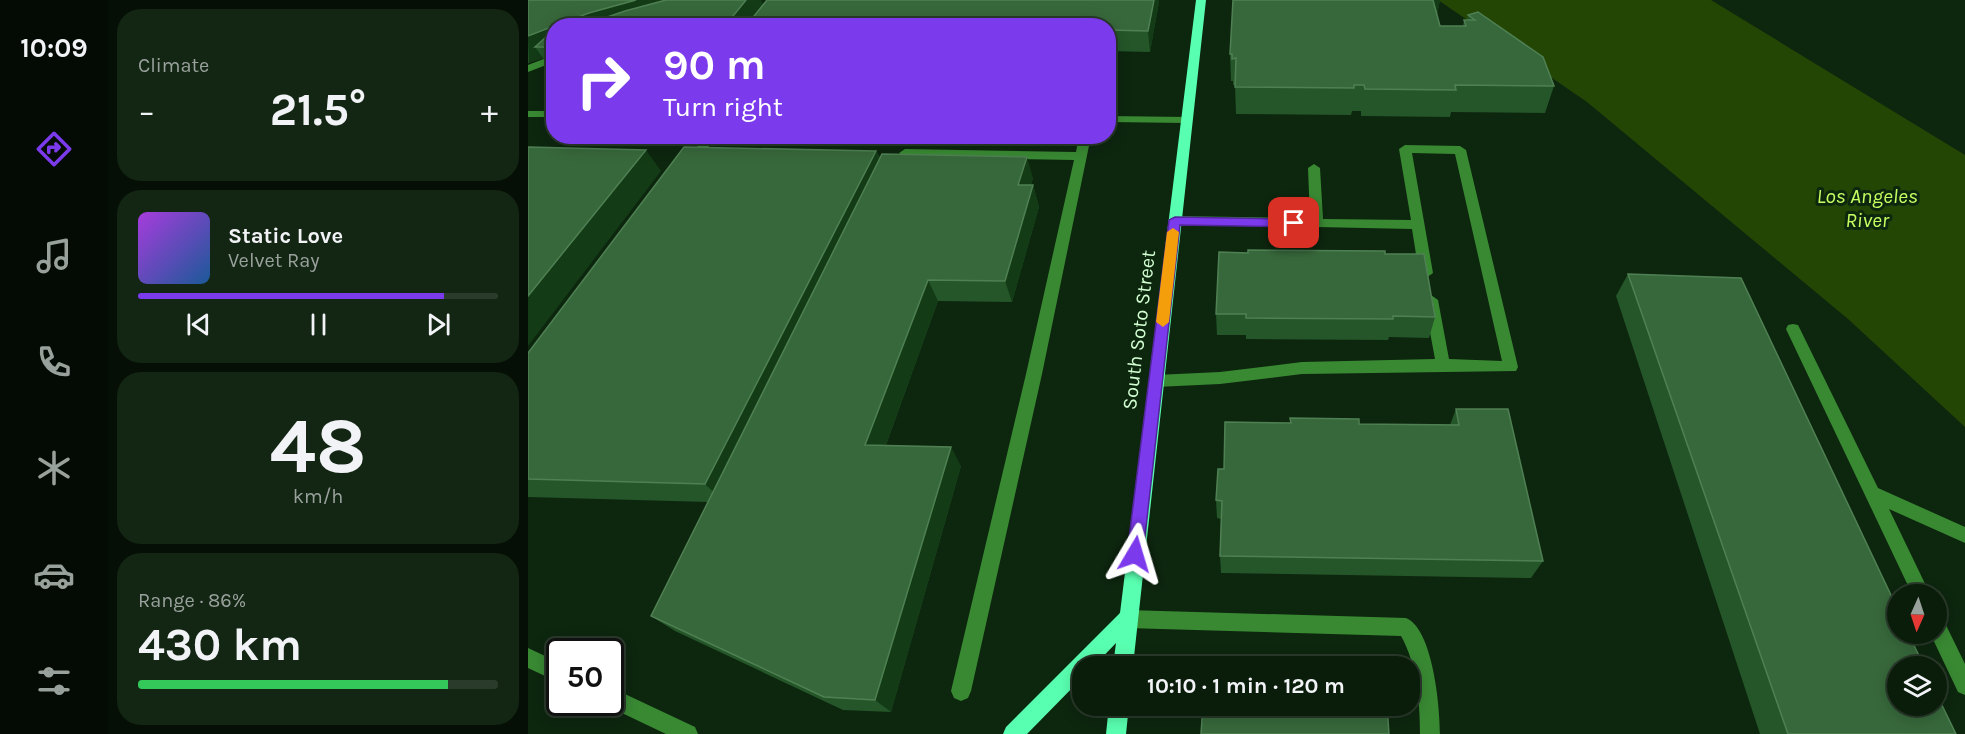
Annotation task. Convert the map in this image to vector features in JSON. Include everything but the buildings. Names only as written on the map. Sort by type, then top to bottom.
[{"type":"main road","name":"South Soto Street","points":[[1124,656],[1201,0]]},
{"type":"main road","points":[[1012,734],[1127,619]]},
{"type":"main road","points":[[1116,734],[1118,716]]},
{"type":"street","points":[[528,69],[546,61]]},
{"type":"street","points":[[528,114],[546,114]]},
{"type":"street","points":[[1116,119],[1187,120]]},
{"type":"street","points":[[683,174],[705,144]]},
{"type":"street","points":[[961,691],[1083,144]]},
{"type":"street","points":[[1156,381],[1220,378],[1302,368],[1443,365],[1510,367],[1460,150],[1404,149],[1443,365]]},
{"type":"street","points":[[905,153],[1081,156]]},
{"type":"street","points":[[1314,168],[1317,224]]},
{"type":"street","points":[[1175,220],[1417,225]]},
{"type":"street","points":[[1793,329],[1916,584]]},
{"type":"street","points":[[1872,494],[1965,535]]},
{"type":"street","points":[[1127,619],[1406,627],[1418,647],[1430,711],[1430,734]]},
{"type":"street","points":[[1945,644],[1965,685]]},
{"type":"street","points":[[528,658],[546,666]]},
{"type":"street","points":[[624,704],[688,734]]},
{"type":"water","name":"Los Angeles River","points":[[1438,0],[1711,0],[1965,155],[1965,427],[1848,319],[1587,102]]},
{"type":"slow traffic","points":[[1163,322],[1173,232]]},
{"type":"route","points":[[1135,554],[1175,220],[1294,223]]}]
